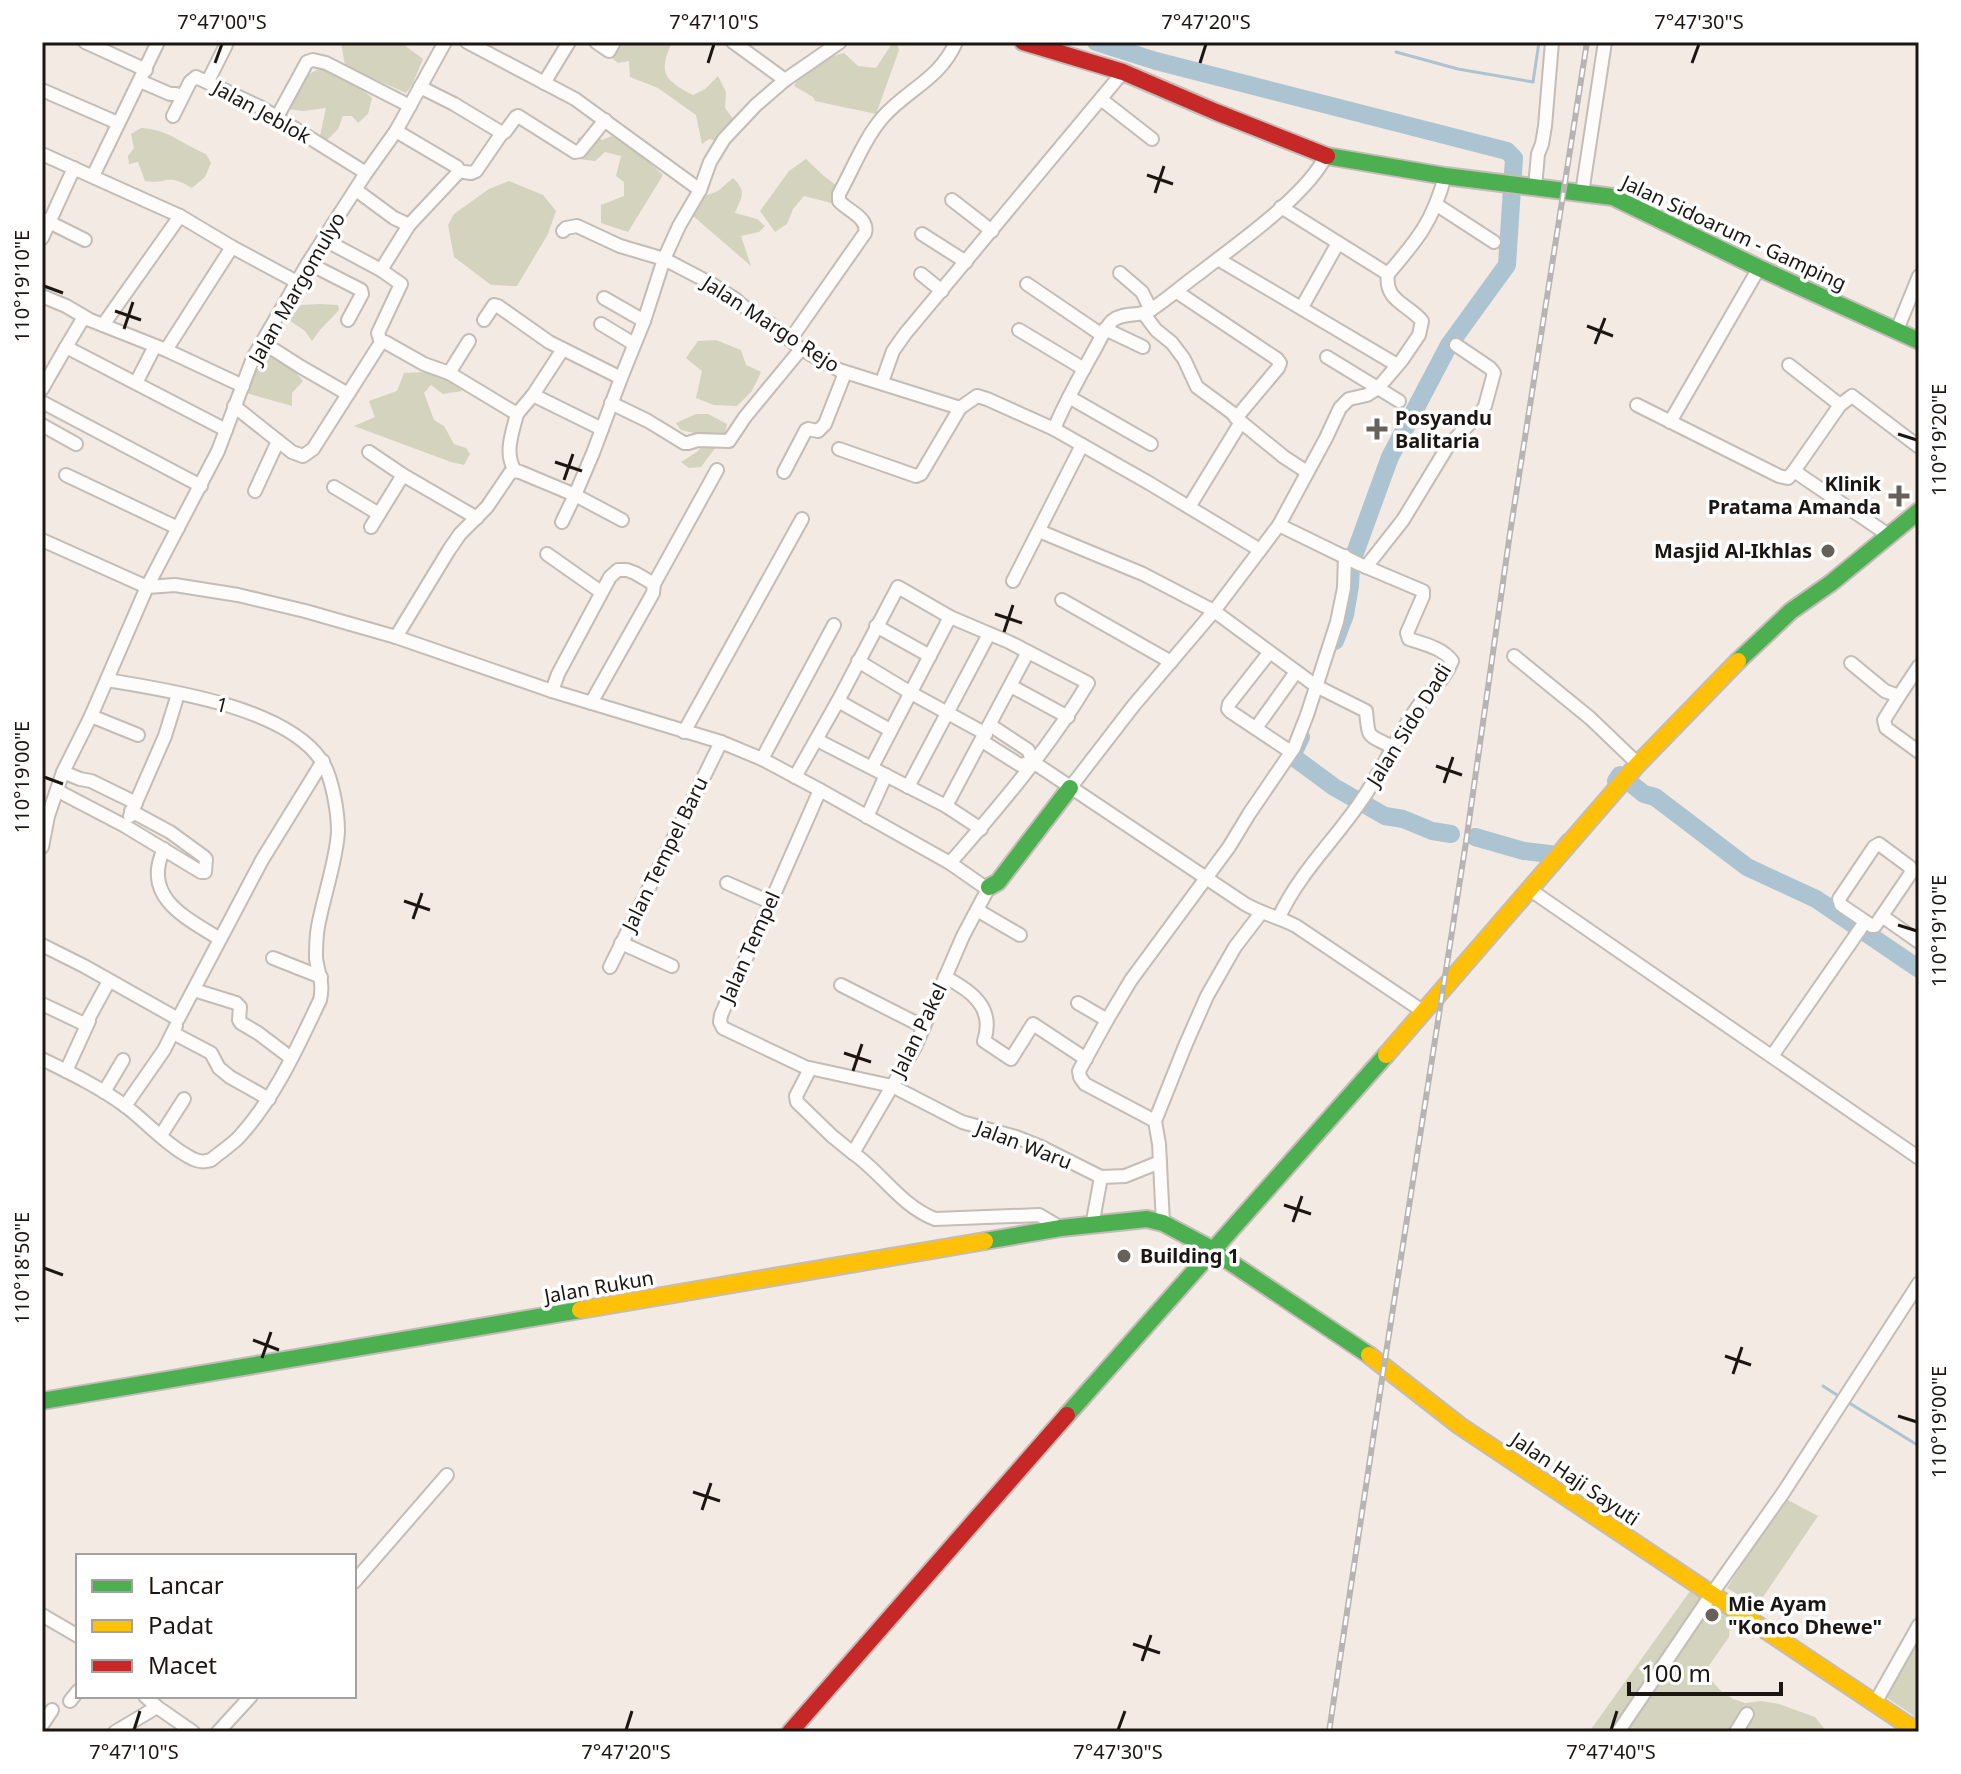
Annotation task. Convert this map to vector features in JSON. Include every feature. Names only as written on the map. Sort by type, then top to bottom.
[{"type":"main road","points":[[1023,42],[1046,45],[1123,72],[1326,156]]},
{"type":"main road","name":"Jalan Sidoarum - Gamping","points":[[1326,156],[1445,176],[1613,197],[1919,341]]},
{"type":"main road","points":[[790,1732],[993,1498],[1215,1251],[1628,775],[1764,635],[1919,511]]},
{"type":"main road","points":[[989,887],[998,882],[1070,788]]},
{"type":"main road","name":"Jalan Rukun","points":[[42,1401],[1061,1228],[1135,1219],[1163,1223]]},
{"type":"main road","name":"Jalan Haji Sayuti","points":[[1163,1223],[1215,1251],[1356,1345],[1460,1426],[1914,1731]]},
{"type":"street","points":[[85,42],[170,94],[176,94]]},
{"type":"street","points":[[93,176],[158,42]]},
{"type":"street","name":"Jalan Margomulyo","points":[[42,847],[45,814],[58,791],[63,772],[147,587],[218,451],[253,358],[323,239],[396,131],[445,42]]},
{"type":"street","points":[[467,42],[575,99],[700,190]]},
{"type":"street","points":[[544,83],[569,42]]},
{"type":"street","points":[[596,42],[609,51],[614,42]]},
{"type":"street","points":[[733,42],[785,80]]},
{"type":"street","points":[[562,522],[644,321],[664,259],[700,190],[710,162],[724,139],[756,105],[785,80],[840,42]]},
{"type":"street","points":[[611,403],[684,443],[729,441],[796,344],[865,233],[867,227],[864,222],[839,201],[839,194],[870,136],[884,116],[944,64],[956,42]]},
{"type":"street","points":[[1530,186],[1545,126],[1552,42]]},
{"type":"street","points":[[1582,193],[1605,42]]},
{"type":"street","points":[[208,81],[226,45]]},
{"type":"street","points":[[277,117],[307,62],[313,60],[326,63],[410,106]]},
{"type":"street","points":[[882,382],[893,351],[1123,72]]},
{"type":"street","name":"Jalan Jeblok","points":[[173,116],[194,77],[208,81],[277,117],[366,173]]},
{"type":"street","points":[[420,87],[502,133]]},
{"type":"street","points":[[42,90],[118,123]]},
{"type":"street","points":[[1102,100],[1152,139]]},
{"type":"street","points":[[458,171],[476,171],[518,116],[573,151],[580,151],[605,120]]},
{"type":"street","points":[[396,131],[457,167],[458,171]]},
{"type":"street","points":[[42,154],[180,216],[297,282]]},
{"type":"street","points":[[1054,429],[1104,332],[1119,316],[1148,312],[1177,292],[1303,187],[1326,156]]},
{"type":"street","points":[[42,238],[46,220],[74,168]]},
{"type":"street","points":[[381,270],[409,225],[458,171]]},
{"type":"street","points":[[1070,788],[1134,705],[1214,611],[1279,525],[1340,408],[1349,399],[1367,395],[1378,388],[1419,335],[1422,321],[1389,292],[1388,274],[1416,241],[1437,205],[1445,176]]},
{"type":"street","points":[[356,190],[394,218],[409,225]]},
{"type":"street","points":[[952,200],[992,231]]},
{"type":"street","points":[[1437,205],[1494,242]]},
{"type":"street","points":[[1281,207],[1388,274]]},
{"type":"street","points":[[103,325],[180,216]]},
{"type":"street","points":[[46,220],[85,240]]},
{"type":"street","name":"Jalan Margo Rejo","points":[[563,231],[577,226],[620,246],[664,259],[710,283],[796,344],[845,373],[960,408]]},
{"type":"street","points":[[922,234],[966,262]]},
{"type":"street","points":[[234,406],[292,452],[300,456],[308,454],[381,343],[378,333],[401,284],[323,239]]},
{"type":"street","points":[[1302,307],[1338,243]]},
{"type":"street","points":[[136,383],[232,247]]},
{"type":"street","points":[[1218,259],[1397,365]]},
{"type":"street","points":[[308,263],[361,290],[362,294],[348,320]]},
{"type":"street","points":[[1670,422],[1759,268]]},
{"type":"street","points":[[1120,273],[1142,292],[1156,330],[1172,343],[1184,359],[1197,387],[1307,472]]},
{"type":"street","points":[[921,274],[942,291]]},
{"type":"street","points":[[1897,330],[1919,276]]},
{"type":"street","points":[[1027,284],[1104,332],[1143,347]]},
{"type":"street","points":[[1177,292],[1280,363],[1238,420],[1189,507]]},
{"type":"street","points":[[42,296],[243,386]]},
{"type":"street","points":[[604,298],[644,321]]},
{"type":"street","points":[[484,320],[491,307],[498,306],[563,349],[621,378]]},
{"type":"street","points":[[42,389],[84,317]]},
{"type":"street","points":[[601,324],[634,344]]},
{"type":"street","points":[[1019,330],[1084,369]]},
{"type":"street","points":[[449,373],[469,341]]},
{"type":"street","points":[[262,342],[348,394]]},
{"type":"street","points":[[381,343],[385,342],[424,364],[449,373],[517,414]]},
{"type":"street","points":[[1279,525],[1362,566],[1403,520],[1448,446],[1485,406],[1494,373],[1456,345]]},
{"type":"street","points":[[66,347],[226,430]]},
{"type":"street","points":[[563,349],[517,414],[509,461],[515,471],[575,495],[622,520]]},
{"type":"street","points":[[1327,357],[1399,401]]},
{"type":"street","points":[[1789,365],[1840,405]]},
{"type":"street","points":[[784,472],[806,430],[818,431],[825,424],[845,373]]},
{"type":"street","points":[[533,395],[602,429]]},
{"type":"street","points":[[839,449],[916,476],[921,474],[960,408],[977,396],[1054,429],[1260,550]]},
{"type":"street","points":[[1637,405],[1788,478],[1840,405],[1850,396],[1919,447]]},
{"type":"street","points":[[1069,397],[1151,444]]},
{"type":"street","points":[[42,402],[201,486]]},
{"type":"street","points":[[42,425],[76,444]]},
{"type":"street","points":[[255,491],[278,441]]},
{"type":"street","points":[[1013,581],[1082,445]]},
{"type":"street","points":[[369,452],[477,518]]},
{"type":"street","points":[[591,703],[717,470]]},
{"type":"street","points":[[396,637],[460,534],[515,471]]},
{"type":"street","points":[[1794,471],[1890,536]]},
{"type":"street","points":[[66,475],[178,528]]},
{"type":"street","points":[[371,527],[403,475]]},
{"type":"street","points":[[334,487],[379,514]]},
{"type":"street","points":[[684,732],[802,519]]},
{"type":"street","points":[[1039,531],[1143,574],[1214,611],[1318,687],[1366,711],[1369,734],[1392,747]]},
{"type":"street","points":[[42,540],[147,587],[175,585],[238,595],[305,611],[396,637],[552,691],[721,742],[762,759],[820,790],[989,887]]},
{"type":"street","points":[[547,554],[601,592]]},
{"type":"street","points":[[1155,1121],[1085,1084],[1079,1071],[1131,980],[1229,847],[1291,752],[1318,687],[1342,603],[1345,556]]},
{"type":"street","name":"Jalan Sido Dadi","points":[[1279,917],[1290,894],[1360,803],[1420,703],[1439,684],[1452,661],[1442,651],[1409,639],[1407,633],[1424,593],[1362,566]]},
{"type":"street","points":[[552,691],[610,577],[618,570],[627,570],[654,584]]},
{"type":"street","points":[[795,777],[898,587],[950,617],[1088,683],[1068,717],[981,829],[950,863]]},
{"type":"street","points":[[1062,600],[1171,662]]},
{"type":"street","points":[[872,767],[950,617]]},
{"type":"street","points":[[762,759],[834,625]]},
{"type":"street","points":[[876,626],[930,656]]},
{"type":"street","points":[[908,787],[989,634]]},
{"type":"street","points":[[946,806],[1028,652]]},
{"type":"street","points":[[1269,653],[1228,709],[1291,752]]},
{"type":"street","points":[[1514,656],[1590,718],[1628,775]]},
{"type":"street","points":[[858,661],[986,733],[1020,765],[1033,762],[1206,878],[1261,913],[1279,917],[1296,926],[1424,1012]]},
{"type":"street","points":[[1851,663],[1885,691],[1899,696]]},
{"type":"street","points":[[1919,666],[1883,724],[1919,752]]},
{"type":"street","points":[[1256,728],[1296,672]]},
{"type":"street","name":"1","points":[[107,680],[178,694],[271,720],[308,746],[323,761]]},
{"type":"street","points":[[1011,686],[1068,717]]},
{"type":"street","points":[[125,826],[165,736],[178,694]]},
{"type":"street","points":[[838,701],[890,730]]},
{"type":"street","points":[[91,716],[138,735]]},
{"type":"street","points":[[817,740],[946,806],[981,829]]},
{"type":"street","name":"Jalan Tempel Baru","points":[[610,967],[721,742]]},
{"type":"street","points":[[125,1106],[143,1083],[173,1033],[262,860],[323,761]]},
{"type":"street","points":[[42,1059],[104,1092],[192,1158],[205,1162],[211,1160],[238,1137],[269,1099],[287,1069],[320,1000],[322,989],[316,959],[317,931],[338,831],[333,791],[323,761]]},
{"type":"street","points":[[58,791],[205,872],[206,859],[170,832],[91,781],[63,772]]},
{"type":"street","points":[[867,817],[886,775]]},
{"type":"street","name":"Jalan Tempel","points":[[820,790],[720,1022],[730,1033],[810,1069],[892,1086]]},
{"type":"street","points":[[1772,1056],[1862,927],[1875,926],[1911,873],[1879,844],[1839,899],[1862,927]]},
{"type":"street","points":[[164,849],[158,862],[158,873],[165,899],[180,913],[220,939]]},
{"type":"street","points":[[727,883],[770,902]]},
{"type":"street","name":"Jalan Pakel","points":[[853,1153],[915,1047],[989,887]]},
{"type":"street","points":[[1529,889],[1919,1158]]},
{"type":"street","points":[[977,910],[1020,935]]},
{"type":"street","points":[[1163,1223],[1155,1121],[1207,996],[1235,947],[1261,913]]},
{"type":"street","points":[[1882,916],[1919,942]]},
{"type":"street","points":[[621,943],[672,966]]},
{"type":"street","points":[[42,945],[178,1019]]},
{"type":"street","points":[[273,958],[321,977]]},
{"type":"street","points":[[946,975],[974,996],[987,1016],[984,1041],[1011,1059],[1033,1024],[1086,1059]]},
{"type":"street","points":[[66,1071],[109,981]]},
{"type":"street","points":[[841,985],[924,1027]]},
{"type":"street","points":[[194,990],[236,1003],[240,1007],[241,1023],[291,1058]]},
{"type":"street","points":[[1078,1003],[1107,1020]]},
{"type":"street","points":[[42,1004],[80,1022],[89,1021]]},
{"type":"street","points":[[173,1033],[211,1053],[219,1068],[230,1077],[269,1099]]},
{"type":"street","points":[[104,1092],[123,1060]]},
{"type":"street","points":[[810,1069],[796,1096],[797,1102],[832,1136],[869,1164],[919,1213],[935,1219],[1039,1215],[1061,1228]]},
{"type":"street","name":"Jalan Waru","points":[[892,1086],[962,1122],[1016,1137],[1101,1177]]},
{"type":"street","points":[[161,1135],[184,1099]]},
{"type":"street","points":[[1092,1226],[1101,1177],[1125,1176],[1160,1162]]},
{"type":"street","points":[[1618,1732],[1840,1408],[1919,1283]]},
{"type":"street","points":[[356,1580],[447,1475]]},
{"type":"street","points":[[42,1615],[76,1635]]},
{"type":"street","points":[[1875,1703],[1919,1625]]},
{"type":"street","points":[[147,1698],[193,1732]]},
{"type":"street","points":[[224,1729],[249,1698]]},
{"type":"street","points":[[115,1732],[157,1707]]},
{"type":"street","points":[[42,1725],[52,1710]]},
{"type":"street","points":[[1736,1732],[1747,1714]]},
{"type":"green space","points":[[341,42],[400,42],[423,59],[406,93],[345,66]]},
{"type":"green space","points":[[611,42],[672,42],[665,61],[666,74],[676,85],[693,95],[705,89],[718,76],[726,92],[725,108],[734,120],[720,142],[709,139],[702,144],[696,115],[658,88],[630,77],[629,61],[618,63],[607,54]]},
{"type":"green space","points":[[893,42],[899,50],[876,114],[815,101],[794,86],[802,75],[816,65],[844,53],[858,66],[876,68]]},
{"type":"green space","points":[[320,68],[349,77],[372,98],[368,114],[358,123],[352,116],[343,116],[338,129],[326,141],[320,136],[326,108],[288,109],[306,76]]},
{"type":"green space","points":[[141,128],[168,134],[206,154],[211,163],[205,177],[192,188],[172,180],[145,181],[138,162],[129,164],[128,156],[134,148],[131,134]]},
{"type":"green space","points":[[591,134],[602,140],[612,136],[634,149],[663,175],[628,232],[601,223],[601,205],[624,196],[624,182],[616,176],[621,156],[605,152],[595,161],[578,159],[578,138]]},
{"type":"green space","points":[[806,159],[836,185],[835,204],[804,196],[793,209],[787,224],[775,232],[760,211],[789,171]]},
{"type":"green space","points":[[733,178],[742,194],[735,213],[757,219],[765,226],[759,232],[741,236],[751,266],[692,215],[702,197],[718,191]]},
{"type":"green space","points":[[509,181],[543,195],[556,211],[548,234],[517,286],[491,285],[454,257],[448,225],[454,214],[489,189]]},
{"type":"green space","points":[[301,305],[338,305],[339,310],[312,341],[305,331],[289,320]]},
{"type":"green space","points":[[716,340],[741,350],[746,365],[761,372],[752,391],[737,406],[714,405],[696,398],[702,371],[686,358],[698,341]]},
{"type":"green space","points":[[269,353],[284,359],[303,381],[292,393],[292,406],[246,393],[261,355]]},
{"type":"green space","points":[[404,373],[448,375],[462,391],[443,394],[431,385],[424,393],[434,420],[444,426],[454,444],[466,448],[470,454],[464,465],[354,426],[375,417],[369,401],[397,391]]},
{"type":"green space","points":[[696,414],[708,414],[727,424],[725,435],[701,467],[689,468],[681,462],[705,443],[702,435],[681,430],[676,423]]},
{"type":"green space","points":[[1784,1498],[1818,1516],[1757,1606],[1727,1588]]},
{"type":"green space","points":[[1693,1587],[1731,1610],[1729,1637],[1708,1667],[1711,1680],[1722,1692],[1745,1703],[1761,1701],[1779,1704],[1815,1717],[1827,1732],[1589,1732]]},
{"type":"green space","points":[[1919,1633],[1919,1732],[1908,1727],[1913,1715],[1884,1696]]},
{"type":"waterway","points":[[1096,42],[1156,61],[1507,151],[1514,158],[1507,265],[1449,345],[1390,457],[1351,564],[1345,615],[1335,641]]},
{"type":"waterway","points":[[1396,52],[1458,69],[1533,82],[1539,42]]},
{"type":"waterway","points":[[1301,737],[1292,756],[1334,787],[1385,816],[1451,834]]},
{"type":"waterway","points":[[1616,781],[1620,775],[1644,794],[1655,797],[1747,867],[1816,899],[1919,969]]},
{"type":"waterway","points":[[1475,837],[1524,851],[1558,855],[1568,842]]},
{"type":"waterway","points":[[1823,1386],[1840,1397]]},
{"type":"waterway","points":[[1846,1401],[1919,1446]]},
{"type":"railway","points":[[1329,1732],[1587,42]]},
{"type":"traffic: fast","points":[[1327,156],[1445,176],[1613,197],[1919,341]]},
{"type":"traffic: fast","points":[[1738,661],[1791,611],[1831,583],[1919,511]]},
{"type":"traffic: fast","points":[[989,887],[998,882],[1070,788]]},
{"type":"traffic: fast","points":[[1067,1415],[1386,1055]]},
{"type":"traffic: fast","points":[[985,1241],[1061,1228],[1147,1219],[1163,1223],[1206,1246],[1369,1355]]},
{"type":"traffic: fast","points":[[42,1401],[580,1310]]},
{"type":"traffic: slow","points":[[1386,1055],[1638,764],[1738,661]]},
{"type":"traffic: slow","points":[[580,1310],[985,1241]]},
{"type":"traffic: slow","points":[[1369,1355],[1460,1426],[1918,1732]]},
{"type":"traffic: jam","points":[[1023,42],[1123,72],[1327,156]]},
{"type":"traffic: jam","points":[[790,1732],[1067,1415]]},
{"type":"place","name":"Posyandu Balitaria","points":[[1377,429]]},
{"type":"place","name":"Klinik Pratama Amanda","points":[[1899,496]]},
{"type":"place","name":"Masjid Al-Ikhlas","points":[[1828,551]]},
{"type":"place","name":"Building 1","points":[[1124,1256]]},
{"type":"place","name":"Mie Ayam \"Konco Dhewe\"","points":[[1712,1615]]}]
